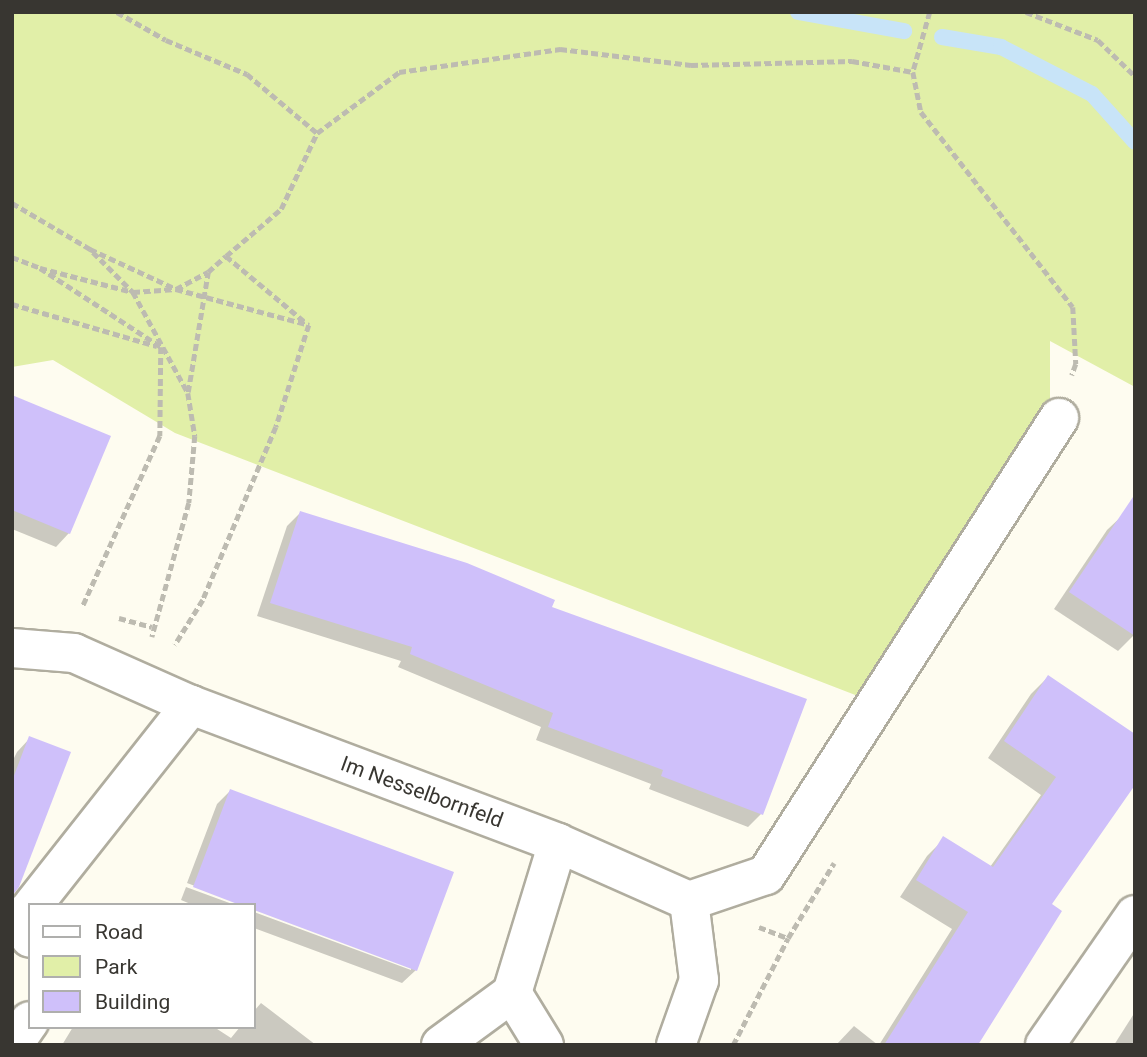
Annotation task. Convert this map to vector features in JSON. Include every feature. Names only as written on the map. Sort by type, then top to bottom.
[{"type":"street","points":[[676,1045],[699,980],[689,901],[766,875],[1059,418]]},
{"type":"street","name":"Im Nesselbornfeld","points":[[12,648],[74,653],[191,705],[558,842],[689,901]]},
{"type":"street","points":[[35,903],[191,705]]},
{"type":"street","points":[[441,1045],[512,993],[558,842]]},
{"type":"street","points":[[1045,1045],[1135,915]]},
{"type":"street","points":[[512,993],[544,1045]]},
{"type":"street","points":[[13,1045],[28,1024]]},
{"type":"path","points":[[117,12],[166,40],[247,74],[317,133]]},
{"type":"path","points":[[919,48],[930,12]]},
{"type":"path","points":[[1026,12],[1098,40],[1135,76]]},
{"type":"path","points":[[12,257],[40,268],[133,292],[176,289],[208,272],[281,209],[317,133],[399,72],[560,49],[691,65],[852,61],[913,72]]},
{"type":"path","points":[[12,203],[90,249],[176,289],[309,325]]},
{"type":"path","points":[[90,249],[133,292],[188,393]]},
{"type":"path","points":[[226,256],[309,325]]},
{"type":"path","points":[[40,268],[161,347]]},
{"type":"path","points":[[150,687],[152,626],[190,503],[195,436],[188,393],[208,272]]},
{"type":"path","points":[[12,304],[161,347]]},
{"type":"path","points":[[150,687],[203,600],[276,427],[309,325]]},
{"type":"path","points":[[94,611],[82,608],[160,436],[161,347]]},
{"type":"path","points":[[117,617],[152,626]]},
{"type":"green space","points":[[12,12],[1135,12],[1135,387],[1050,341],[1050,444],[889,708],[175,433],[53,360],[12,367]]},
{"type":"building","points":[[12,395],[111,436],[70,534],[12,510]]},
{"type":"building","points":[[1135,494],[1135,636],[1069,592]]},
{"type":"building","points":[[300,511],[467,563],[555,600],[552,607],[807,699],[763,815],[661,776],[663,770],[548,727],[553,713],[410,654],[412,647],[270,603]]},
{"type":"building","points":[[1048,675],[1135,734],[1135,785],[1052,904],[1062,911],[978,1045],[884,1045],[968,912],[916,880],[943,836],[993,867],[1056,777],[1004,741]]},
{"type":"building","points":[[29,736],[71,752],[19,887],[12,896],[12,781]]},
{"type":"building","points":[[230,789],[454,872],[417,971],[256,911],[256,903],[235,903],[193,887]]},
{"type":"waterway","points":[[798,12],[904,31]]},
{"type":"waterway","points":[[942,37],[1001,47],[1092,94],[1135,142]]}]
